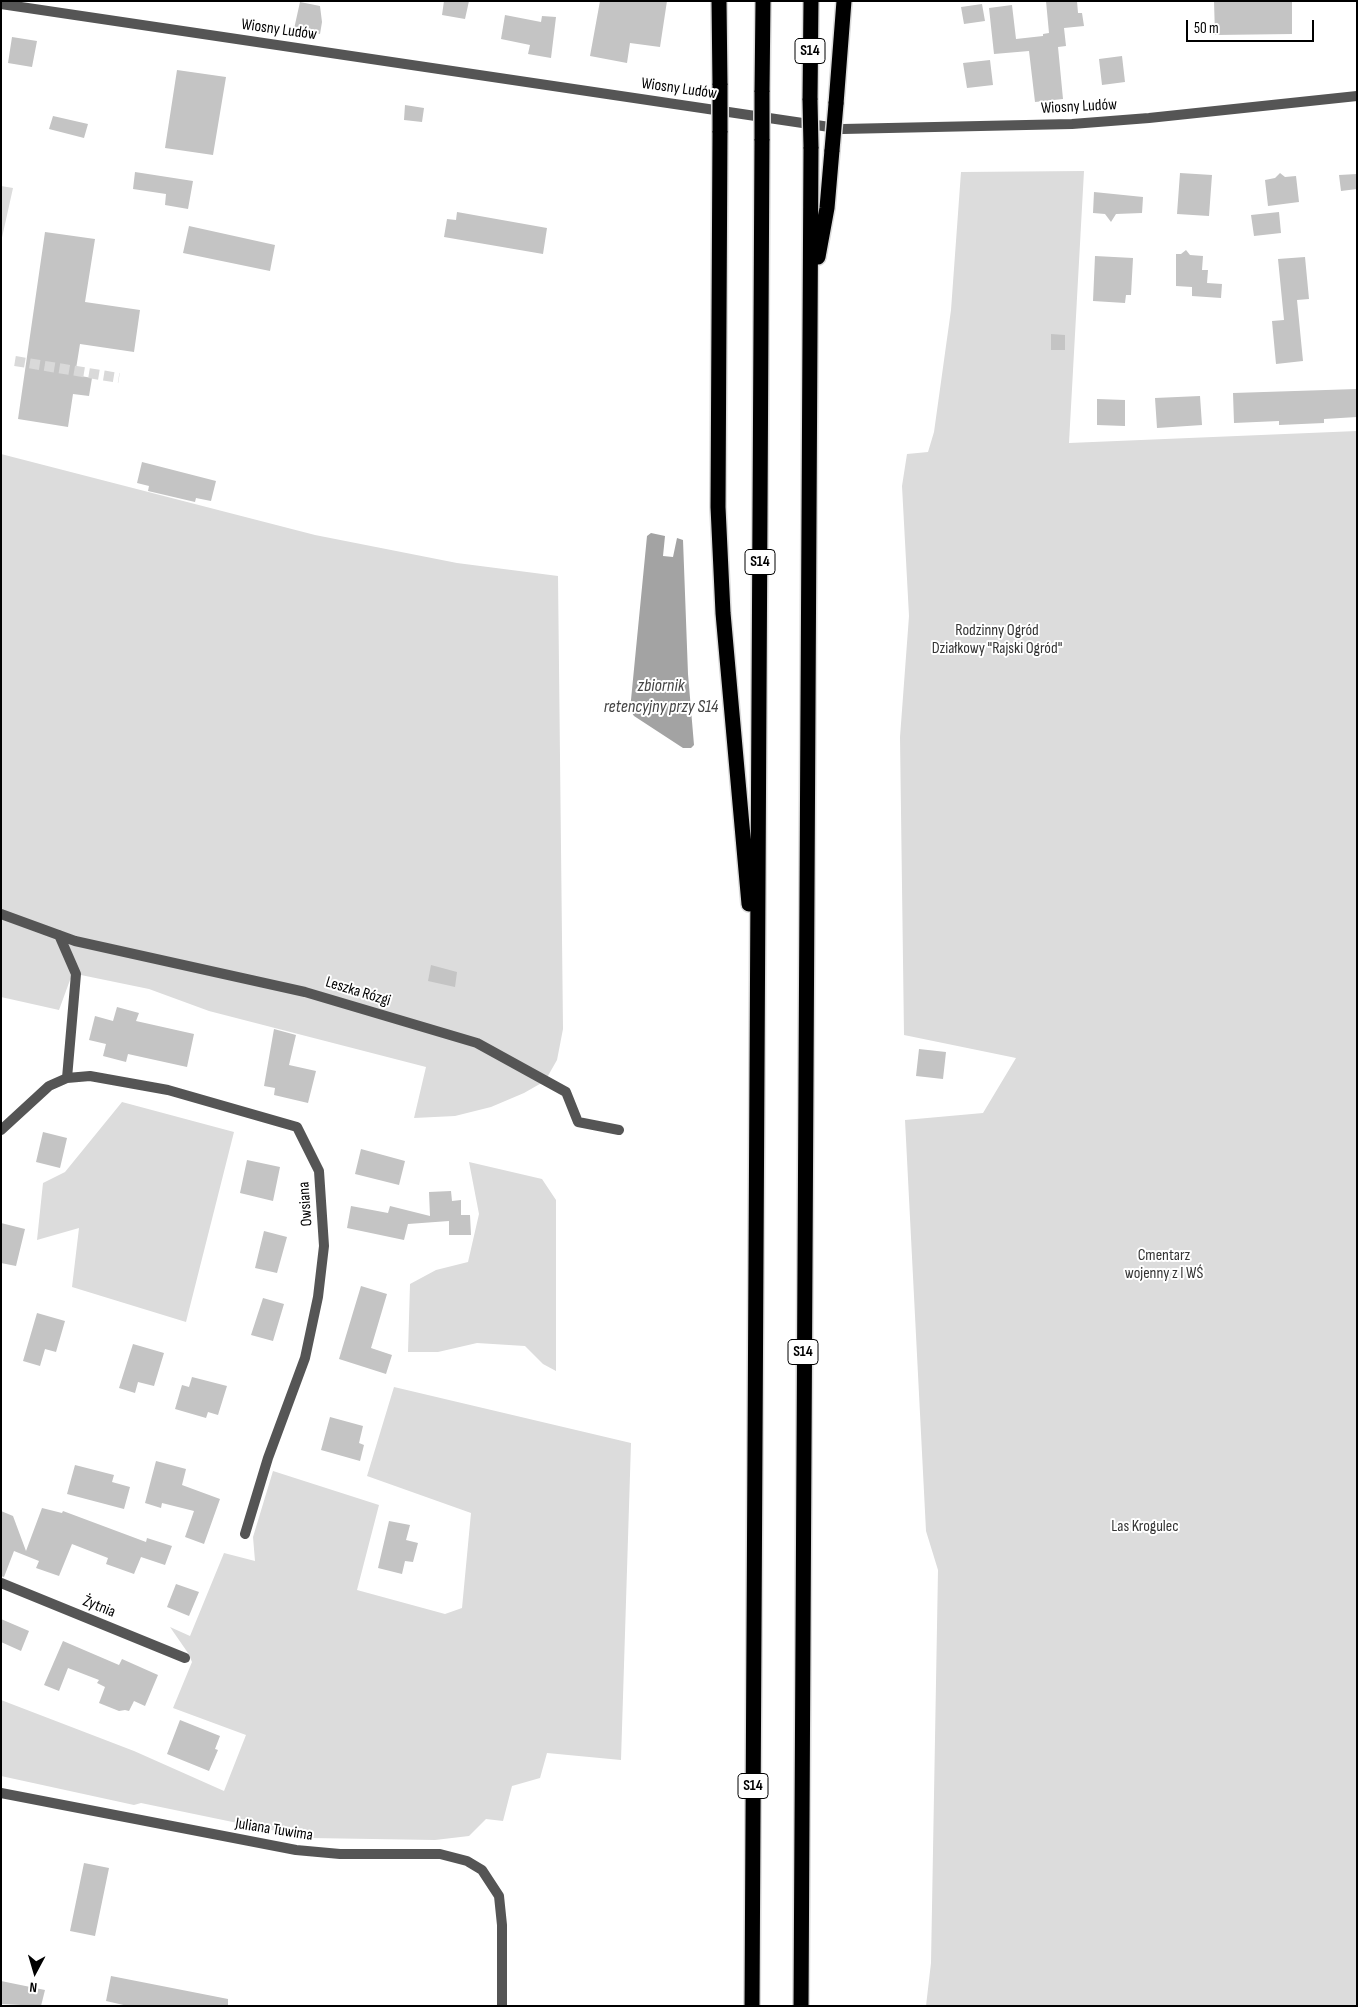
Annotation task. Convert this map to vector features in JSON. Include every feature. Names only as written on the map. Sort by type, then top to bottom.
[{"type":"highway","points":[[718,1],[720,85],[718,507],[723,613],[757,985]]},
{"type":"highway","name":"S14","points":[[752,2006],[763,1]]},
{"type":"highway","name":"S14","points":[[800,2006],[811,295],[811,1]]},
{"type":"highway","points":[[811,295],[826,208],[844,1]]},
{"type":"street","name":"Wiosny Ludów","points":[[1,4],[843,129],[1072,124],[1149,118],[1357,96]]},
{"type":"street","name":"Leszka Rózgi","points":[[1,914],[59,935],[212,973],[305,992],[477,1043],[566,1092],[578,1122],[619,1130]]},
{"type":"street","points":[[59,935],[76,974],[67,1078]]},
{"type":"street","name":"Owsiana","points":[[1,1130],[48,1086],[67,1078],[90,1076],[168,1090],[297,1127],[319,1172],[324,1246],[318,1296],[305,1358],[268,1458],[245,1534]]},
{"type":"street","name":"Żytnia","points":[[1,1583],[185,1658]]},
{"type":"street","name":"Juliana Tuwima","points":[[1,1793],[296,1850],[340,1854],[440,1854],[456,1857],[475,1864],[493,1882],[500,1896],[502,2006]]},
{"type":"green space","name":"Las Krogulec","points":[[1084,171],[1069,443],[1357,431],[1357,2006],[926,2006],[931,1963],[938,1570],[926,1531],[905,1120],[983,1113],[1016,1058],[904,1035],[900,737],[909,616],[902,486],[907,454],[928,452],[934,432],[951,310],[961,172]]},
{"type":"green space","points":[[1,186],[13,188],[1,242]]},
{"type":"green space","points":[[1,454],[315,535],[457,563],[558,576],[563,1029],[557,1060],[545,1081],[524,1093],[491,1107],[455,1116],[414,1118],[426,1067],[209,1011],[149,989],[76,974],[70,980],[59,1010],[1,997]]},
{"type":"green space","points":[[122,1102],[234,1132],[186,1322],[72,1287],[79,1228],[37,1240],[43,1183],[65,1172]]},
{"type":"green space","points":[[469,1162],[542,1179],[556,1200],[556,1371],[543,1364],[525,1346],[477,1343],[438,1352],[408,1352],[410,1284],[436,1270],[468,1262],[479,1214]]},
{"type":"green space","points":[[394,1387],[631,1443],[621,1760],[547,1753],[540,1778],[512,1786],[503,1821],[486,1819],[469,1836],[435,1840],[310,1838],[141,1803],[134,1805],[1,1776],[1,1700],[134,1751],[224,1791],[246,1735],[173,1708],[192,1662],[170,1627],[190,1636],[224,1553],[255,1561],[253,1537],[273,1471],[379,1505],[357,1590],[445,1614],[462,1608],[471,1513],[367,1476]]},
{"type":"water","name":"zbiornik retencyjny przy S14","points":[[651,533],[665,536],[663,556],[673,557],[677,538],[683,540],[688,674],[694,745],[691,748],[683,748],[634,716],[630,710],[647,536]]},
{"type":"building","points":[[444,1],[469,1],[465,19],[442,15]]},
{"type":"building","points":[[600,1],[667,1],[660,47],[630,43],[627,63],[590,56]]},
{"type":"building","points":[[1046,1],[1077,1],[1078,13],[1082,13],[1084,26],[1064,28],[1066,46],[1058,47],[1063,99],[1035,102],[1029,51],[994,54],[989,8],[1012,5],[1016,39],[1043,36],[1043,34],[1049,33]]},
{"type":"building","points":[[1214,1],[1292,1],[1292,34],[1215,35]]},
{"type":"building","points":[[300,2],[320,6],[322,22],[320,34],[294,29]]},
{"type":"building","points":[[982,4],[985,21],[964,24],[961,7]]},
{"type":"building","points":[[505,15],[541,22],[542,16],[556,17],[551,58],[528,54],[530,45],[501,39]]},
{"type":"building","points":[[12,37],[37,41],[32,67],[8,63]]},
{"type":"building","points":[[1122,56],[1125,82],[1102,85],[1099,59]]},
{"type":"building","points":[[990,60],[993,85],[967,88],[963,63]]},
{"type":"building","points":[[177,70],[226,77],[213,155],[165,148]]},
{"type":"building","points":[[405,105],[424,108],[422,122],[404,120]]},
{"type":"building","points":[[53,116],[88,124],[84,138],[49,129]]},
{"type":"building","points":[[135,172],[193,181],[188,209],[165,205],[166,194],[133,189]]},
{"type":"building","points":[[1180,173],[1212,175],[1209,216],[1177,214]]},
{"type":"building","points":[[1280,173],[1285,177],[1296,176],[1299,202],[1268,206],[1265,180],[1275,178]]},
{"type":"building","points":[[1357,174],[1357,189],[1341,191],[1339,175]]},
{"type":"building","points":[[1094,192],[1143,197],[1142,213],[1116,214],[1111,222],[1105,214],[1093,213]]},
{"type":"building","points":[[457,212],[547,228],[543,254],[444,237],[447,219],[456,220]]},
{"type":"building","points":[[1279,212],[1281,233],[1254,236],[1251,215]]},
{"type":"building","points":[[189,226],[275,245],[270,271],[183,253]]},
{"type":"building","points":[[45,232],[95,239],[85,302],[140,310],[134,352],[80,344],[75,375],[92,378],[89,396],[73,394],[68,427],[18,419]]},
{"type":"building","points":[[1186,250],[1190,255],[1203,256],[1202,270],[1208,270],[1207,283],[1222,284],[1221,298],[1192,296],[1192,287],[1176,286],[1176,254],[1181,254]]},
{"type":"building","points":[[1095,256],[1133,258],[1131,295],[1126,295],[1125,303],[1093,301]]},
{"type":"building","points":[[1305,257],[1309,299],[1297,300],[1303,361],[1276,364],[1272,321],[1284,320],[1278,259]]},
{"type":"building","points":[[1051,334],[1065,335],[1065,350],[1051,350]]},
{"type":"building","points":[[1357,389],[1357,417],[1324,419],[1324,423],[1279,425],[1279,421],[1234,423],[1233,393]]},
{"type":"building","points":[[1200,396],[1202,425],[1157,428],[1155,398]]},
{"type":"building","points":[[1097,399],[1125,400],[1125,426],[1097,425]]},
{"type":"building","points":[[142,462],[216,481],[211,501],[196,498],[195,502],[148,491],[149,486],[137,483]]},
{"type":"building","points":[[431,965],[457,972],[455,987],[428,981]]},
{"type":"building","points":[[117,1007],[139,1013],[136,1021],[194,1034],[187,1067],[128,1054],[126,1062],[103,1056],[106,1044],[89,1040],[95,1016],[113,1021]]},
{"type":"building","points":[[274,1029],[296,1035],[289,1065],[316,1071],[308,1103],[274,1095],[275,1088],[264,1086]]},
{"type":"building","points":[[919,1049],[946,1052],[943,1079],[916,1076]]},
{"type":"building","points":[[43,1132],[67,1138],[60,1168],[36,1162]]},
{"type":"building","points":[[361,1149],[405,1161],[399,1185],[355,1174]]},
{"type":"building","points":[[247,1160],[280,1167],[273,1201],[240,1193]]},
{"type":"building","points":[[451,1191],[452,1201],[461,1200],[461,1215],[470,1215],[471,1235],[449,1235],[449,1221],[408,1224],[404,1240],[347,1228],[351,1206],[388,1213],[390,1206],[430,1216],[429,1192]]},
{"type":"building","points":[[1,1223],[25,1229],[16,1266],[1,1263]]},
{"type":"building","points":[[264,1231],[287,1237],[277,1273],[255,1268]]},
{"type":"building","points":[[361,1286],[387,1294],[371,1348],[392,1355],[386,1374],[339,1359]]},
{"type":"building","points":[[263,1298],[284,1304],[273,1341],[251,1335]]},
{"type":"building","points":[[37,1313],[65,1321],[56,1352],[45,1349],[40,1366],[23,1361]]},
{"type":"building","points":[[133,1344],[164,1353],[154,1386],[138,1382],[135,1393],[119,1388]]},
{"type":"building","points":[[192,1377],[227,1386],[218,1415],[208,1412],[206,1418],[175,1409],[182,1385],[189,1387]]},
{"type":"building","points":[[330,1417],[363,1426],[359,1443],[364,1445],[360,1461],[321,1450]]},
{"type":"building","points":[[156,1461],[186,1469],[182,1485],[220,1499],[204,1544],[185,1537],[194,1511],[162,1503],[161,1508],[145,1503]]},
{"type":"building","points":[[75,1465],[114,1475],[112,1482],[130,1487],[124,1509],[67,1494]]},
{"type":"building","points":[[42,1508],[62,1513],[63,1511],[146,1542],[147,1538],[172,1546],[165,1565],[141,1557],[134,1574],[106,1564],[108,1558],[72,1544],[59,1576],[36,1568],[39,1561],[14,1551],[4,1577],[1,1576],[1,1511],[13,1516],[26,1551]]},
{"type":"building","points":[[389,1521],[410,1525],[406,1540],[418,1543],[413,1562],[405,1561],[402,1574],[378,1568]]},
{"type":"building","points":[[176,1584],[199,1592],[189,1616],[167,1607]]},
{"type":"building","points":[[1,1619],[29,1631],[21,1651],[1,1642]]},
{"type":"building","points":[[63,1641],[119,1665],[122,1659],[158,1675],[145,1706],[134,1701],[129,1711],[119,1711],[99,1703],[105,1687],[97,1683],[99,1680],[68,1668],[59,1691],[44,1685]]},
{"type":"building","points":[[180,1720],[220,1736],[215,1749],[218,1750],[209,1771],[167,1754]]},
{"type":"building","points":[[84,1863],[109,1868],[95,1936],[70,1931]]},
{"type":"building","points":[[111,1976],[228,1999],[228,2006],[128,2006],[106,2001]]},
{"type":"building","points":[[1,1981],[45,1990],[41,2006],[1,2004]]},
{"type":"tunnel","points":[[15,361],[119,378]]},
{"type":"park label","name":"Rodzinny Ogród Działkowy \"Rajski Ogród\"","points":[[997,640]]},
{"type":"park label","name":"Cmentarz wojenny z I WŚ","points":[[1164,1265]]}]
